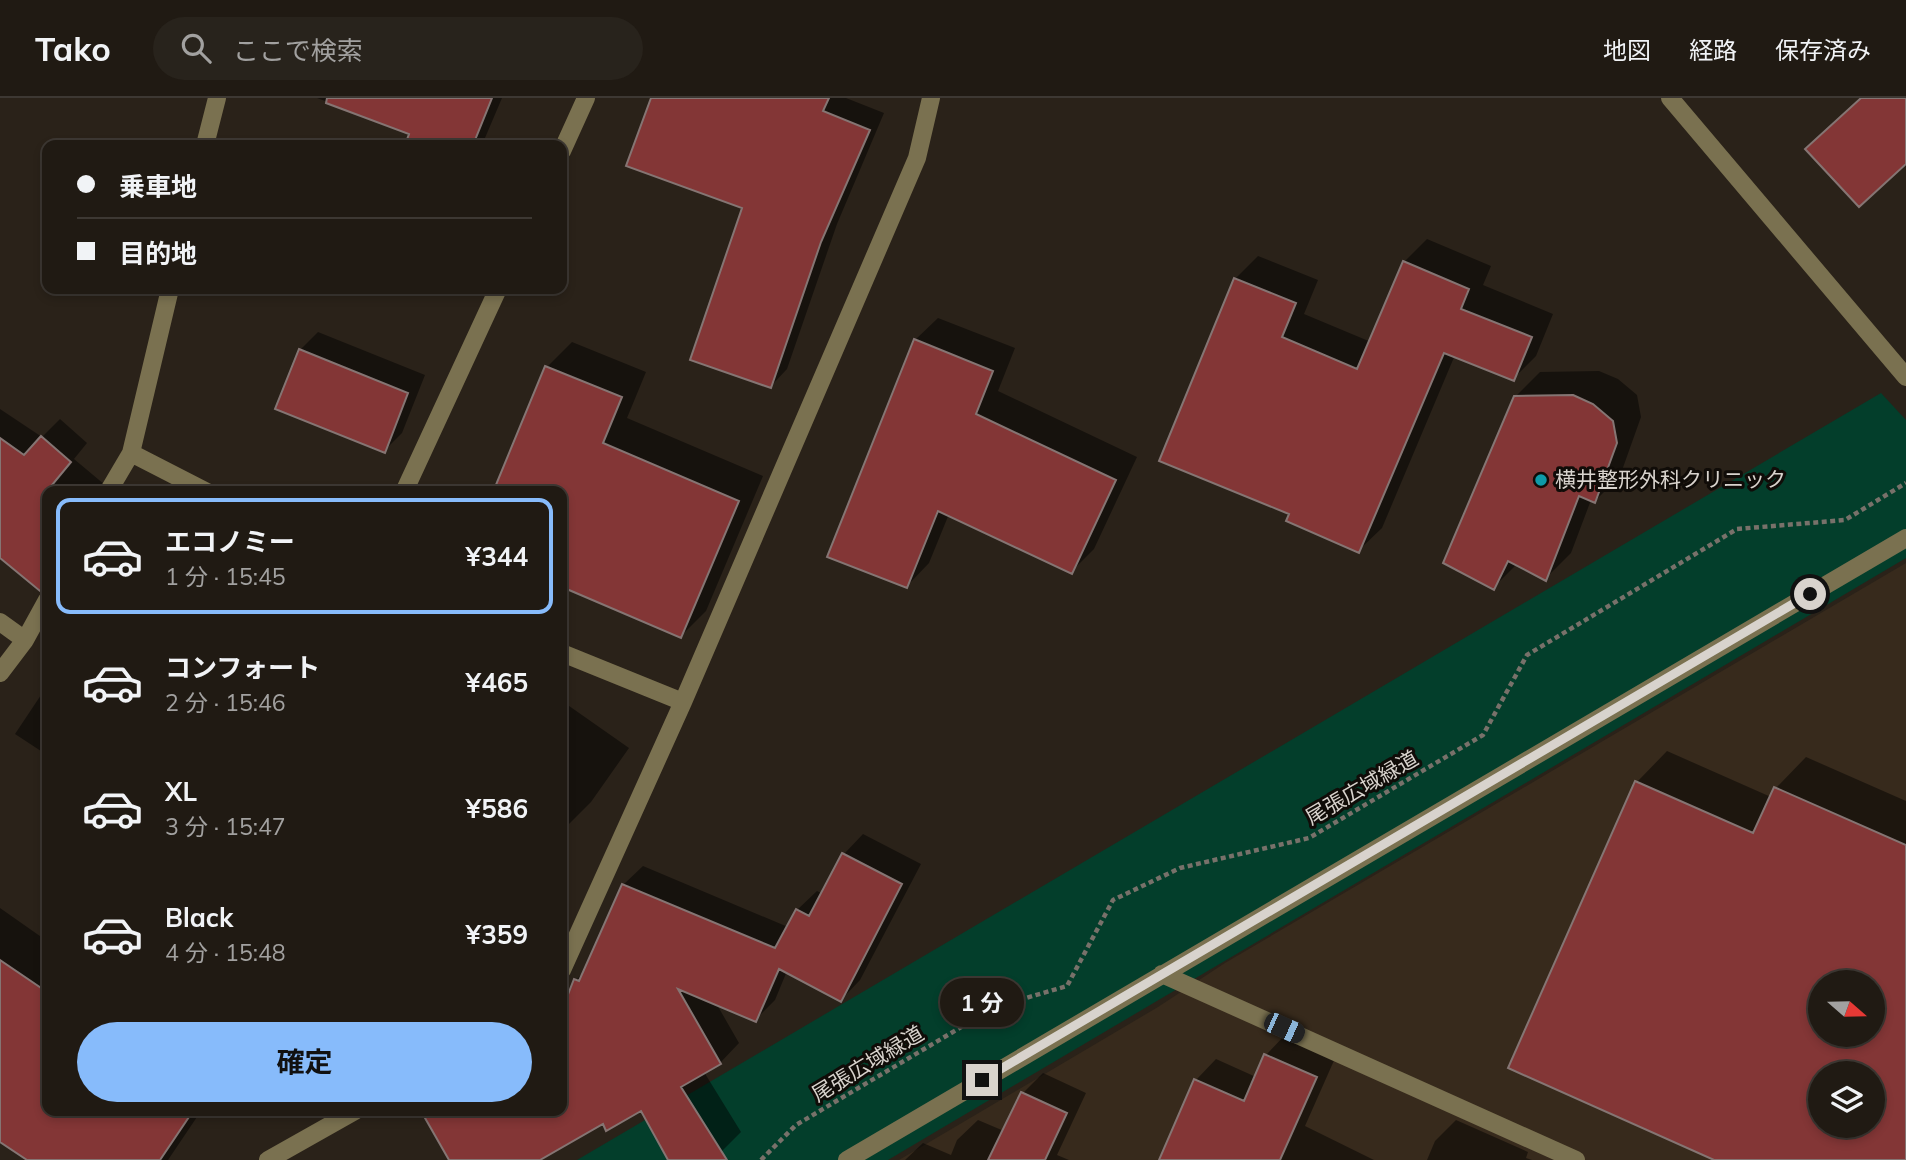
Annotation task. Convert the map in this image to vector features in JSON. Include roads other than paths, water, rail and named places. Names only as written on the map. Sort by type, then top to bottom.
[{"type":"street","points":[[206,140],[217,98]]},
{"type":"street","points":[[567,140],[586,98]]},
{"type":"street","points":[[567,959],[683,702],[917,158],[931,98]]},
{"type":"street","points":[[1670,98],[1906,377]]},
{"type":"street","points":[[112,486],[131,453],[169,294]]},
{"type":"street","points":[[407,486],[496,294]]},
{"type":"street","points":[[131,453],[195,486]]},
{"type":"street","points":[[847,1160],[1906,538]]},
{"type":"street","points":[[0,673],[25,640],[42,609]]},
{"type":"street","points":[[0,622],[25,640]]},
{"type":"street","points":[[567,655],[683,702]]},
{"type":"street","points":[[1162,974],[1576,1160]]},
{"type":"street","points":[[268,1160],[346,1116]]},
{"type":"place","name":"横井整形外科クリニック","points":[[1541,480]]}]
